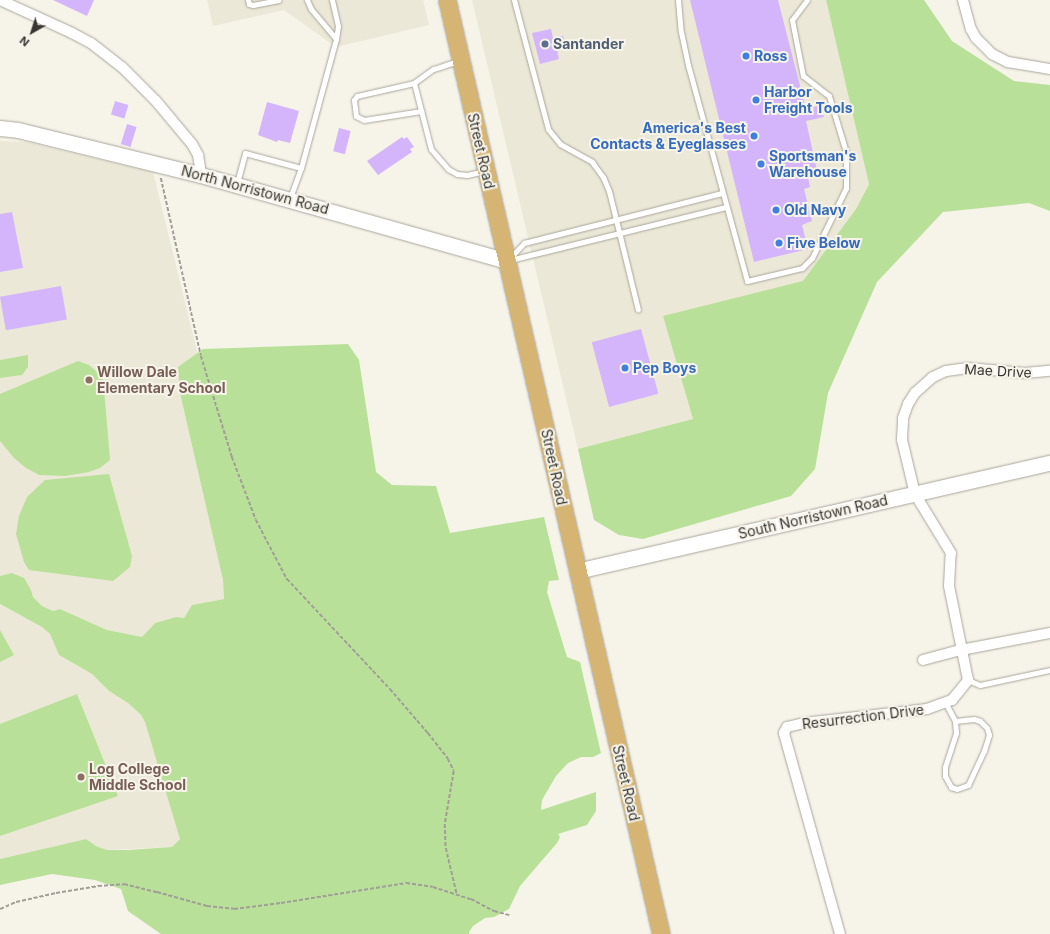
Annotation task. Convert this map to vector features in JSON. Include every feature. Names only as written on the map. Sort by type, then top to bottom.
[{"type":"main road","name":"Street Road","points":[[447,0],[661,934]]},
{"type":"street","points":[[0,0],[72,33],[102,51],[122,67],[156,101],[192,144],[198,155],[201,174]]},
{"type":"street","points":[[963,0],[971,30],[976,38],[992,54],[1008,62],[1050,69]]},
{"type":"street","name":"North Norristown Road","points":[[0,128],[41,135],[201,174],[290,198],[507,261]]},
{"type":"street","name":"Mae Drive","points":[[915,494],[902,440],[902,431],[903,418],[908,404],[922,385],[933,377],[955,369],[968,368],[1025,374],[1050,371]]},
{"type":"street","name":"South Norristown Road","points":[[577,571],[1050,464]]},
{"type":"street","points":[[915,494],[951,553],[949,586],[968,680]]},
{"type":"street","points":[[923,660],[961,650],[1050,633]]},
{"type":"street","name":"Resurrection Drive","points":[[840,934],[784,733],[787,727],[804,723],[927,709],[952,700],[968,680]]},
{"type":"lane","points":[[248,0],[249,4],[253,5],[279,0]]},
{"type":"lane","points":[[307,0],[310,9],[336,39]]},
{"type":"lane","points":[[290,198],[301,168],[336,39],[338,26],[332,0]]},
{"type":"lane","points":[[514,0],[548,129],[552,136],[560,144],[586,158],[599,170],[609,191],[638,310]]},
{"type":"lane","points":[[678,0],[681,32],[687,60],[722,194],[747,281],[802,268],[812,258],[846,188],[846,152],[829,96],[803,76],[792,20],[807,0]]},
{"type":"lane","points":[[421,111],[364,120],[356,116],[354,100],[357,96],[414,83],[433,69],[460,61]]},
{"type":"lane","points":[[414,83],[431,149],[442,163],[456,174],[486,171]]},
{"type":"lane","points":[[237,184],[245,153],[301,168]]},
{"type":"lane","points":[[507,261],[524,243],[722,194]]},
{"type":"lane","points":[[507,261],[726,206]]},
{"type":"lane","points":[[968,680],[980,686],[1050,670]]},
{"type":"lane","points":[[945,702],[955,721],[956,733],[945,768],[945,776],[951,787],[957,789],[968,785],[984,751],[989,735],[988,728],[980,721],[974,719],[955,721]]},
{"type":"path","points":[[158,164],[201,356],[232,457],[256,520],[287,579],[390,689],[428,733],[448,759],[454,771],[445,824],[451,873],[457,895]]},
{"type":"path","points":[[0,909],[16,902],[56,893],[98,886],[124,884],[207,906],[234,909],[281,904],[406,883],[433,887],[471,899],[494,911],[509,915]]},
{"type":"shaded area","points":[[207,0],[423,0],[429,25],[336,47],[284,10],[213,26]]},
{"type":"shaded area","points":[[472,0],[826,0],[869,183],[856,209],[804,284],[693,420],[578,449]]},
{"type":"shaded area","name":"Willow Dale Elementary School","points":[[0,141],[26,142],[153,172],[198,355],[178,367],[180,393],[223,580],[224,599],[192,605],[184,618],[176,617],[155,623],[142,637],[107,630],[60,609],[53,611],[42,606],[33,597],[31,590],[0,576]]},
{"type":"shaded area","name":"Log College Middle School","points":[[0,604],[42,627],[50,634],[59,655],[92,674],[109,691],[128,703],[141,715],[145,722],[179,832],[180,839],[172,847],[107,850],[96,846],[86,839],[0,859]]},
{"type":"green space","points":[[826,0],[924,0],[952,41],[1014,81],[1050,85],[1050,211],[1029,203],[943,212],[877,282],[828,393],[815,469],[791,496],[643,539],[619,535],[594,520],[578,449],[693,419],[663,316],[803,281],[856,209],[869,184]]},
{"type":"green space","points":[[348,344],[359,360],[376,472],[392,485],[436,486],[450,533],[544,517],[559,580],[549,581],[547,592],[567,657],[580,662],[601,753],[593,757],[581,757],[568,763],[556,776],[542,800],[541,810],[596,792],[596,811],[587,825],[558,834],[560,837],[557,843],[520,886],[509,909],[494,917],[485,918],[473,926],[469,934],[161,934],[128,911],[121,889],[95,880],[52,874],[0,885],[0,859],[86,839],[96,846],[107,850],[128,850],[172,847],[180,839],[145,722],[141,715],[128,703],[109,691],[92,674],[59,655],[50,634],[42,627],[0,604],[0,576],[12,573],[24,578],[33,597],[42,606],[53,611],[60,609],[107,630],[142,637],[155,623],[176,617],[184,618],[192,605],[224,599],[223,580],[180,393],[178,367],[203,349]]},
{"type":"green space","points":[[28,355],[28,367],[22,375],[0,378],[0,360]]},
{"type":"green space","points":[[78,361],[89,365],[103,377],[110,460],[100,468],[89,472],[65,476],[39,475],[26,468],[14,458],[0,441],[0,394]]},
{"type":"green space","points":[[109,474],[132,556],[130,567],[113,581],[29,570],[24,562],[16,534],[19,516],[27,497],[45,480]]},
{"type":"green space","points":[[0,630],[14,655],[0,662]]},
{"type":"green space","points":[[77,694],[118,796],[0,836],[0,724]]},
{"type":"building","points":[[53,0],[94,0],[87,16]]},
{"type":"building","points":[[690,0],[778,0],[806,109],[820,105],[824,117],[806,121],[818,175],[808,177],[810,187],[804,189],[812,221],[802,225],[808,249],[754,262]]},
{"type":"building","name":"Santander","points":[[551,29],[553,38],[563,36],[566,48],[557,50],[559,59],[540,64],[532,33]]},
{"type":"building","points":[[115,101],[128,105],[124,118],[111,114]]},
{"type":"building","points":[[267,102],[299,111],[290,143],[278,140],[277,142],[258,135]]},
{"type":"building","points":[[127,124],[137,127],[130,147],[121,144]]},
{"type":"building","points":[[339,128],[351,131],[345,154],[333,151]]},
{"type":"building","points":[[402,137],[404,139],[407,137],[414,147],[410,149],[412,152],[378,175],[367,161]]},
{"type":"building","points":[[12,212],[23,268],[0,272],[0,214]]},
{"type":"building","points":[[61,286],[67,319],[6,330],[0,297]]},
{"type":"building","name":"Pep Boys","points":[[641,329],[658,394],[609,407],[592,342]]},
{"type":"place","name":"Santander","points":[[545,44]]},
{"type":"place","name":"Ross","points":[[746,56]]},
{"type":"place","name":"Harbor Freight Tools","points":[[756,100]]},
{"type":"place","name":"America's Best Contacts & Eyeglasses","points":[[754,136]]},
{"type":"place","name":"Sportsman's Warehouse","points":[[761,164]]},
{"type":"place","name":"Old Navy","points":[[776,210]]},
{"type":"place","name":"Five Below","points":[[779,243]]},
{"type":"place","name":"Pep Boys","points":[[625,368]]},
{"type":"place","name":"Willow Dale Elementary School","points":[[89,380]]},
{"type":"place","name":"Log College Middle School","points":[[81,777]]}]
